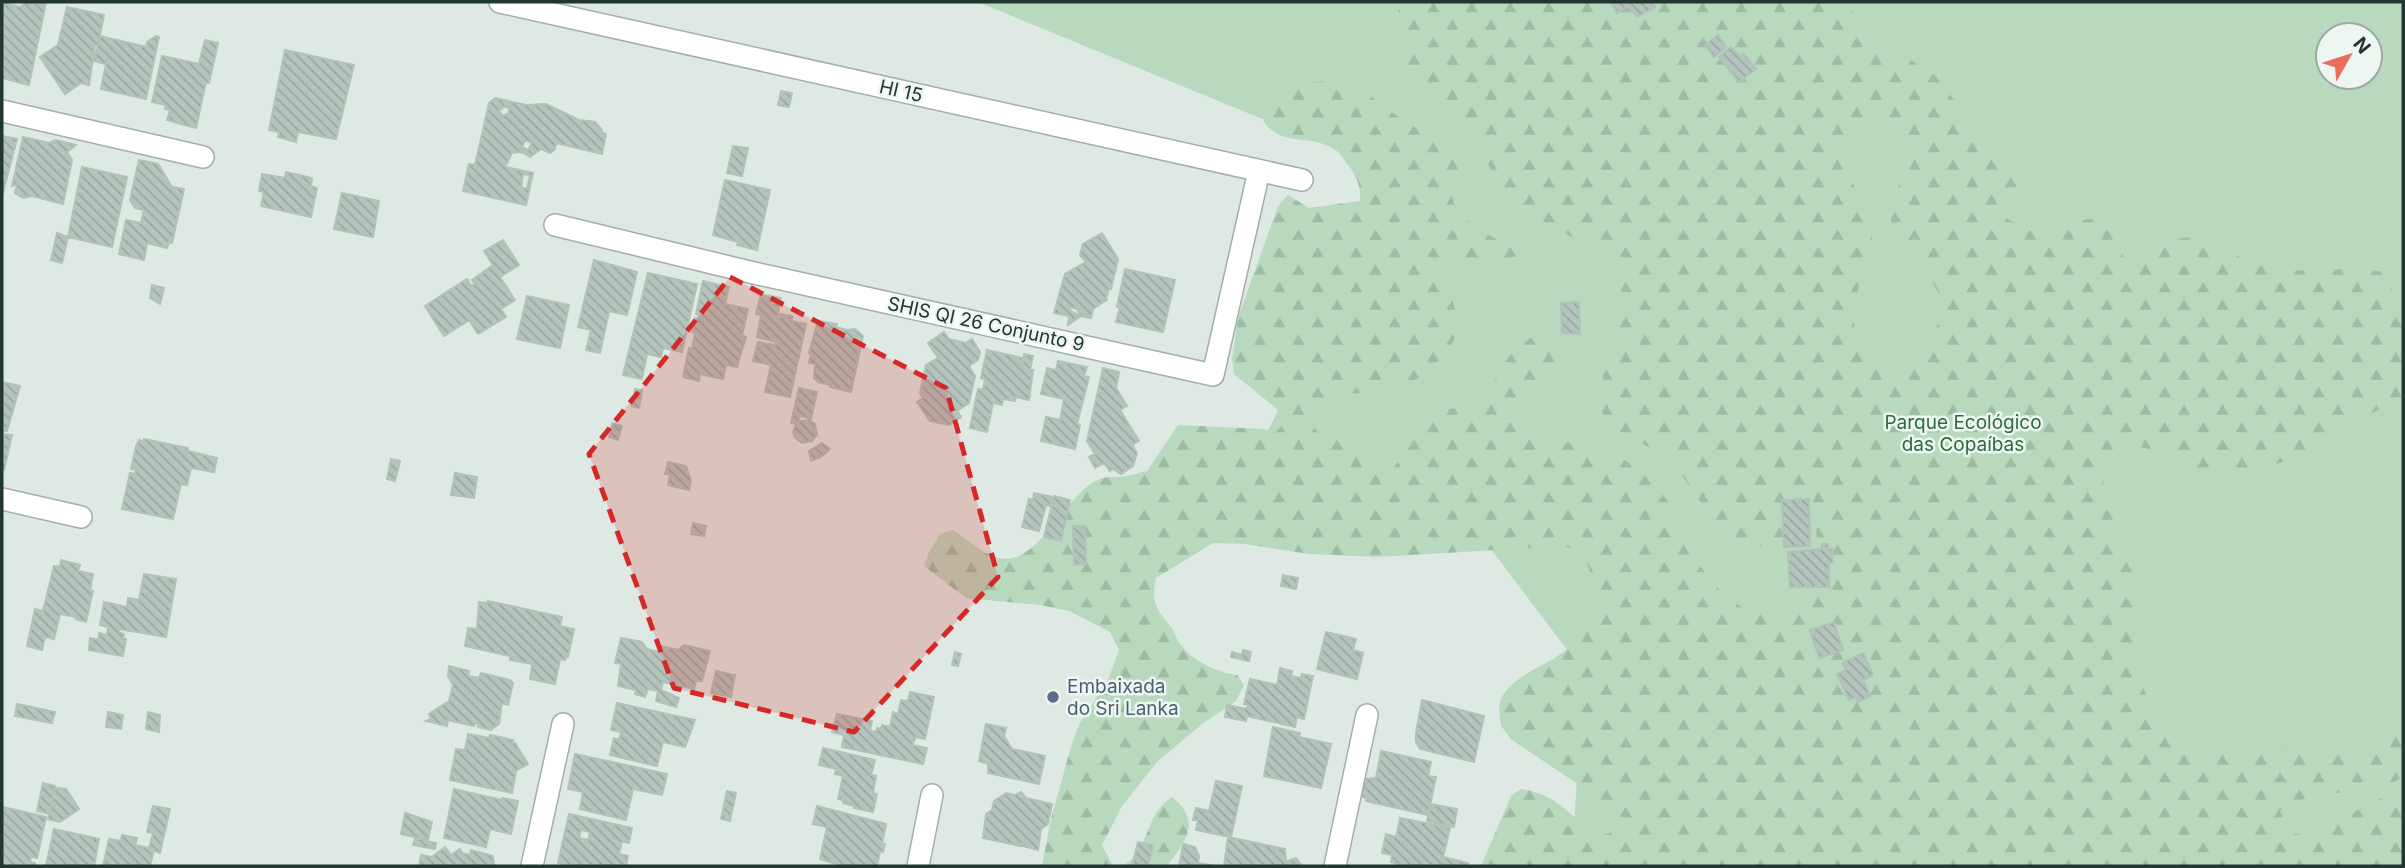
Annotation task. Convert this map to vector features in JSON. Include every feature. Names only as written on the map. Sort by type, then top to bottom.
[{"type":"street","name":"HI 15","points":[[500,2],[591,12],[1302,180]]},
{"type":"street","points":[[2,111],[203,157]]},
{"type":"street","name":"SHIS QI 26 Conjunto 9","points":[[555,225],[754,273],[1213,375],[1259,171]]},
{"type":"street","points":[[2,499],[81,517]]},
{"type":"street","points":[[1335,866],[1367,715]]},
{"type":"street","points":[[532,866],[563,724]]},
{"type":"street","points":[[918,866],[932,795]]},
{"type":"highlighted area","points":[[730,277],[946,388],[998,577],[854,732],[674,688],[589,454]]},
{"type":"green space","name":"Parque Ecológico das Copaíbas","points":[[978,2],[2403,2],[2403,866],[1572,866],[1583,671],[1491,549],[1245,476],[1398,175]]},
{"type":"green space","name":"Parque Ecológico das Copaíbas","points":[[1401,2],[1846,2],[1875,42],[1901,54],[1936,76],[1964,113],[1989,156],[1999,162],[2011,163],[2026,188],[2019,198],[1990,210],[2043,237],[2084,220],[2097,218],[2106,225],[2129,266],[2174,240],[2191,237],[2208,241],[2256,264],[2280,270],[2363,269],[2392,275],[2393,288],[2386,299],[2390,311],[2403,323],[2403,395],[2297,458],[2220,476],[2207,473],[2171,454],[2131,445],[2109,459],[2103,484],[2141,596],[2139,663],[2152,712],[2160,722],[2199,754],[2309,746],[2346,756],[2403,729],[2403,777],[2392,783],[2289,802],[2280,811],[2291,833],[2304,835],[2403,787],[2403,866],[1481,866],[1511,796],[1521,789],[1555,801],[1600,836],[1612,832],[1591,793],[1512,740],[1501,726],[1500,705],[1504,694],[1524,676],[1572,646],[1593,619],[1596,594],[1584,559],[1564,546],[1377,557],[1309,554],[1245,544],[1213,543],[1156,578],[1154,599],[1186,651],[1206,665],[1237,675],[1244,685],[1236,701],[1202,724],[1157,762],[1122,806],[1102,845],[1113,866],[1042,866],[1051,819],[1072,743],[1080,723],[1108,680],[1119,650],[1110,632],[1069,611],[1040,605],[966,598],[924,566],[940,534],[952,530],[998,558],[1012,558],[1026,552],[1084,489],[1095,481],[1147,471],[1178,425],[1264,429],[1276,432],[1285,422],[1277,409],[1234,374],[1232,359],[1238,318],[1278,206],[1288,195],[1309,208],[1360,201],[1356,178],[1338,152],[1319,142],[1279,135],[1263,120],[1268,103],[1277,92],[1291,83],[1333,81],[1363,90],[1390,111],[1463,158],[1452,192],[1455,206],[1471,224],[1526,254],[1474,266],[1462,261],[1451,265],[1444,277],[1455,310],[1457,333],[1445,353],[1431,369],[1400,386],[1329,397],[1311,403],[1308,415],[1315,429],[1329,442],[1345,439],[1357,443],[1371,470],[1383,482],[1435,411],[1468,406],[1489,389],[1509,356],[1534,335],[1546,338],[1559,366],[1557,379],[1517,413],[1527,424],[1554,438],[1618,457],[1636,468],[1671,505],[1688,546],[1705,573],[1729,598],[1743,607],[1757,614],[1773,616],[1790,613],[1825,590],[1816,530],[1789,535],[1763,546],[1749,546],[1726,531],[1699,500],[1671,459],[1617,434],[1607,424],[1602,412],[1603,371],[1623,305],[1621,286],[1609,265],[1590,247],[1522,211],[1506,207],[1475,132],[1418,88],[1411,77],[1402,46],[1398,13]],"holes":[[[1880,124],[1901,149],[1906,165],[1891,207],[1891,223],[1918,258],[1946,305],[1935,330],[1923,347],[1908,360],[1891,364],[1881,362],[1868,354],[1856,335],[1854,310],[1870,252],[1872,231],[1848,171],[1854,142],[1865,127]]]},
{"type":"green space","points":[[1172,797],[1187,815],[1189,823],[1185,840],[1167,866],[1119,866],[1136,855],[1156,814]]},
{"type":"building","points":[[27,2],[46,2],[29,85],[2,78],[2,3],[20,7]]},
{"type":"building","points":[[1611,2],[1652,2],[1655,7],[1637,17],[1629,6],[1617,13]]},
{"type":"building","points":[[67,7],[104,15],[98,45],[95,45],[89,85],[81,83],[65,94],[40,57],[58,45]]},
{"type":"building","points":[[1718,35],[1726,47],[1714,57],[1705,45]]},
{"type":"building","points":[[100,36],[146,47],[147,42],[159,37],[146,99],[101,89],[106,64],[94,61]]},
{"type":"building","points":[[205,40],[218,43],[196,128],[167,120],[170,110],[165,109],[166,105],[152,102],[162,56],[199,64]]},
{"type":"building","points":[[1731,47],[1740,57],[1744,54],[1756,69],[1739,82],[1719,57]]},
{"type":"building","points":[[285,50],[354,65],[336,139],[298,132],[296,142],[278,137],[279,132],[269,130]]},
{"type":"building","points":[[781,91],[792,93],[789,107],[778,105]]},
{"type":"building","points":[[495,98],[526,105],[546,104],[579,120],[595,122],[601,132],[606,134],[602,154],[556,143],[555,149],[550,153],[541,149],[530,157],[522,152],[512,153],[505,167],[533,173],[526,205],[463,191],[469,164],[475,165],[489,103]],"holes":[[[505,106],[509,113],[503,116],[499,111]],[[525,140],[532,143],[528,150],[522,147]],[[523,174],[530,175],[527,189],[521,187]]]},
{"type":"building","points":[[2,136],[17,139],[2,196]]},
{"type":"building","points":[[23,137],[76,145],[67,152],[72,160],[63,204],[32,196],[23,198],[15,193],[17,184],[12,186]]},
{"type":"building","points":[[733,146],[748,148],[742,176],[727,173]]},
{"type":"building","points":[[139,160],[158,164],[172,187],[184,189],[172,243],[169,242],[167,248],[147,243],[144,260],[119,254],[126,220],[141,223],[144,210],[135,208],[130,200]]},
{"type":"building","points":[[82,167],[127,177],[112,247],[68,237]]},
{"type":"building","points":[[286,172],[312,178],[311,186],[317,188],[311,217],[261,206],[264,192],[259,191],[262,174],[285,178]]},
{"type":"building","points":[[725,180],[770,190],[757,250],[713,235]]},
{"type":"building","points":[[342,193],[379,201],[373,237],[334,229]]},
{"type":"building","points":[[57,233],[68,237],[62,263],[51,260]]},
{"type":"building","points":[[1102,233],[1118,259],[1111,289],[1107,300],[1093,309],[1091,318],[1081,316],[1068,325],[1069,316],[1054,313],[1065,274],[1086,262],[1080,255],[1083,244]],"holes":[[[1071,307],[1077,309],[1081,316],[1070,311]]]},
{"type":"building","points":[[503,240],[519,265],[500,277],[515,300],[501,309],[506,317],[478,334],[469,320],[444,336],[425,306],[467,279],[471,286],[475,284],[472,280],[493,265],[484,251]]},
{"type":"building","points":[[594,260],[637,272],[627,315],[609,311],[600,353],[586,350],[591,330],[578,327]]},
{"type":"building","points":[[1125,269],[1175,280],[1163,332],[1116,322]]},
{"type":"building","points":[[648,273],[697,284],[682,352],[663,348],[661,357],[647,354],[642,379],[623,375]]},
{"type":"building","points":[[703,281],[729,287],[725,304],[748,309],[742,336],[746,337],[737,367],[726,365],[723,379],[700,374],[699,381],[683,377],[689,348],[692,349],[695,333],[692,332],[695,318],[698,319],[699,315],[696,314]]},
{"type":"building","points":[[152,285],[164,288],[160,304],[150,298]]},
{"type":"building","points":[[761,294],[781,298],[777,318],[780,318],[780,314],[792,316],[792,321],[806,324],[790,397],[765,392],[771,365],[753,361],[758,342],[775,345],[776,342],[757,337],[761,315],[756,314]]},
{"type":"building","points":[[527,296],[569,305],[560,348],[517,339]]},
{"type":"building","points":[[1579,302],[1580,334],[1562,333],[1561,303]]},
{"type":"building","points":[[818,321],[837,324],[836,327],[847,330],[855,329],[863,336],[851,392],[830,387],[814,378],[815,364],[809,363],[809,353]]},
{"type":"building","points":[[944,332],[949,339],[966,343],[972,339],[980,352],[978,360],[969,366],[975,376],[969,403],[957,411],[961,417],[949,425],[930,421],[917,402],[923,398],[920,393],[926,365],[938,358],[928,343]]},
{"type":"building","points":[[987,350],[1022,358],[1022,368],[1024,354],[1033,356],[1030,370],[1033,370],[1029,400],[1016,397],[1015,401],[1003,399],[1002,405],[993,403],[987,432],[970,428],[978,389],[983,390],[985,379],[981,378]]},
{"type":"building","points":[[1058,361],[1087,367],[1084,376],[1089,377],[1077,424],[1080,425],[1075,449],[1041,441],[1046,417],[1060,420],[1064,399],[1041,394],[1047,368],[1056,370]]},
{"type":"building","points":[[1103,368],[1119,372],[1116,388],[1127,406],[1120,410],[1139,441],[1132,445],[1137,453],[1133,466],[1121,474],[1113,469],[1110,471],[1104,463],[1095,468],[1089,457],[1095,454],[1087,441]]},
{"type":"building","points":[[2,382],[20,386],[7,431],[4,430],[3,434]]},
{"type":"building","points":[[799,388],[817,392],[811,419],[793,414]]},
{"type":"building","points":[[635,389],[642,390],[639,408],[632,406]]},
{"type":"building","points":[[793,414],[800,416],[799,421],[809,420],[815,424],[817,435],[812,441],[802,443],[795,438],[793,432],[796,424],[791,423]]},
{"type":"building","points":[[612,423],[622,426],[618,440],[609,437]]},
{"type":"building","points":[[4,434],[12,435],[2,470]]},
{"type":"building","points":[[144,439],[188,448],[188,451],[217,458],[214,472],[191,468],[187,485],[181,484],[173,519],[122,509],[130,473],[135,474],[136,470],[131,469],[136,446],[139,440],[144,442]]},
{"type":"building","points":[[822,443],[830,449],[811,461],[809,451]]},
{"type":"building","points":[[391,459],[400,461],[395,481],[387,479]]},
{"type":"building","points":[[668,462],[686,466],[691,481],[689,490],[668,485],[670,475],[665,474]]},
{"type":"building","points":[[455,473],[477,477],[474,498],[451,495]]},
{"type":"building","points":[[1034,493],[1052,497],[1050,506],[1046,505],[1039,531],[1022,527],[1029,499],[1033,500]]},
{"type":"building","points":[[1054,496],[1070,500],[1061,541],[1044,537]]},
{"type":"building","points":[[1809,499],[1810,546],[1784,547],[1782,500]]},
{"type":"building","points":[[693,523],[706,526],[704,536],[691,534]]},
{"type":"building","points":[[1073,526],[1085,526],[1086,564],[1074,565]]},
{"type":"building","points":[[1822,544],[1828,544],[1828,549],[1832,549],[1829,587],[1790,587],[1788,552],[1822,549]]},
{"type":"building","points":[[61,560],[80,565],[78,571],[93,574],[90,590],[93,591],[86,622],[76,619],[77,615],[60,614],[54,639],[45,637],[42,650],[27,646],[35,609],[43,611],[54,566],[60,567]]},
{"type":"building","points":[[144,574],[176,579],[166,637],[119,629],[126,639],[123,656],[89,650],[90,638],[98,640],[99,633],[107,635],[108,627],[100,625],[104,602],[127,607],[128,598],[139,600]]},
{"type":"building","points":[[1283,575],[1298,578],[1296,589],[1281,586]]},
{"type":"building","points":[[488,601],[562,617],[560,626],[574,629],[568,657],[565,660],[560,659],[555,684],[530,679],[533,660],[532,664],[510,660],[510,656],[465,646],[468,628],[477,629],[479,602]]},
{"type":"building","points":[[1834,622],[1843,650],[1819,658],[1810,630]]},
{"type":"building","points":[[1326,632],[1356,639],[1353,650],[1363,653],[1357,679],[1317,669]]},
{"type":"building","points":[[621,638],[642,642],[647,649],[658,652],[660,646],[678,650],[684,645],[710,651],[702,681],[696,681],[694,689],[663,682],[661,690],[679,698],[676,707],[656,701],[658,691],[648,689],[645,697],[635,694],[636,690],[618,686],[621,664],[615,663]]},
{"type":"building","points":[[1243,650],[1251,652],[1249,661],[1231,657],[1232,652],[1242,655]]},
{"type":"building","points":[[955,652],[961,654],[958,666],[952,665]]},
{"type":"building","points":[[1863,653],[1873,675],[1863,680],[1870,696],[1858,702],[1856,697],[1849,700],[1837,674],[1846,670],[1842,663]]},
{"type":"building","points":[[449,666],[469,671],[468,676],[479,678],[481,673],[513,683],[508,705],[502,703],[499,724],[491,730],[478,727],[479,724],[475,723],[474,726],[448,720],[447,726],[426,721],[431,719],[429,714],[449,701],[453,685],[448,676]]},
{"type":"building","points":[[1280,668],[1292,671],[1291,676],[1313,676],[1304,719],[1297,717],[1295,727],[1247,716],[1246,721],[1225,717],[1227,705],[1247,709],[1248,705],[1244,704],[1250,679],[1277,685]]},
{"type":"building","points":[[716,671],[735,675],[731,697],[711,693]]},
{"type":"building","points":[[910,692],[934,697],[925,739],[916,737],[912,745],[927,748],[923,764],[842,747],[844,735],[832,732],[837,714],[872,721],[870,731],[876,732],[882,725],[890,727],[893,712],[898,714],[901,700],[908,701]]},
{"type":"building","points":[[1422,700],[1484,716],[1474,762],[1420,749],[1416,742],[1416,733]]},
{"type":"building","points":[[617,703],[695,720],[685,747],[663,742],[657,766],[610,755],[614,738],[619,740],[621,732],[611,730]]},
{"type":"building","points":[[17,704],[55,712],[52,723],[15,716]]},
{"type":"building","points":[[108,712],[123,715],[121,729],[106,727]]},
{"type":"building","points":[[148,712],[160,715],[159,732],[146,729]]},
{"type":"building","points":[[986,724],[1006,728],[1004,736],[1012,749],[1045,756],[1039,784],[988,773],[988,764],[979,761]]},
{"type":"building","points":[[1273,727],[1300,733],[1299,737],[1331,744],[1321,788],[1264,776]]},
{"type":"building","points":[[468,734],[513,740],[512,744],[515,743],[528,764],[516,771],[512,793],[450,780],[456,749],[465,750]]},
{"type":"building","points":[[823,748],[875,760],[871,775],[876,776],[873,793],[877,794],[873,812],[854,808],[838,799],[843,776],[835,774],[836,769],[819,765]]},
{"type":"building","points":[[1381,751],[1431,762],[1428,776],[1436,777],[1428,815],[1366,801],[1367,798],[1361,797],[1365,779],[1376,778]]},
{"type":"building","points":[[575,754],[667,774],[662,795],[633,789],[626,820],[580,809],[583,792],[568,789]]},
{"type":"building","points":[[1216,781],[1242,786],[1231,837],[1196,830],[1198,820],[1193,820],[1196,808],[1209,811]]},
{"type":"building","points":[[43,783],[55,786],[49,814],[37,811]]},
{"type":"building","points":[[55,788],[66,789],[79,809],[60,822],[48,819]]},
{"type":"building","points":[[454,789],[518,801],[511,834],[490,829],[486,847],[444,838]]},
{"type":"building","points":[[727,791],[736,793],[730,821],[721,819]]},
{"type":"building","points":[[1021,792],[1026,798],[1052,804],[1048,824],[1041,829],[1038,850],[1023,846],[1024,839],[1021,846],[983,838],[986,814],[992,810],[994,801],[1006,793],[1015,795]]},
{"type":"building","points":[[1431,804],[1457,809],[1454,827],[1427,821]]},
{"type":"building","points":[[153,806],[170,809],[160,853],[149,848],[153,833],[147,832]]},
{"type":"building","points":[[817,806],[886,824],[882,844],[885,844],[883,852],[880,851],[877,866],[843,866],[820,859],[827,827],[813,824]]},
{"type":"building","points":[[3,807],[46,817],[37,858],[31,857],[30,862],[35,863],[35,866],[2,866]]},
{"type":"building","points":[[405,813],[432,822],[428,840],[401,834]]},
{"type":"building","points":[[569,814],[632,828],[629,843],[622,841],[619,854],[628,856],[626,866],[572,866],[558,863]],"holes":[[[581,830],[590,832],[588,840],[579,838]]]},
{"type":"building","points":[[1400,818],[1450,828],[1443,857],[1468,863],[1468,866],[1405,866],[1391,862],[1392,855],[1382,853],[1386,834],[1396,837]]},
{"type":"building","points":[[54,829],[99,839],[94,866],[46,866]]},
{"type":"building","points":[[122,835],[137,838],[135,845],[154,849],[150,866],[103,866],[109,839],[121,841]]},
{"type":"building","points":[[1228,837],[1285,849],[1286,862],[1296,858],[1302,866],[1224,866]]},
{"type":"building","points":[[415,838],[436,843],[435,849],[413,845]]},
{"type":"building","points":[[1138,842],[1153,845],[1148,866],[1132,866]]},
{"type":"building","points":[[1183,844],[1195,847],[1199,856],[1198,863],[1215,866],[1179,866]]},
{"type":"building","points":[[445,847],[451,855],[460,849],[462,853],[470,855],[471,850],[493,856],[494,866],[419,866],[421,855],[432,857]]},
{"type":"place","name":"Embaixada do Sri Lanka","points":[[1053,697]]}]
